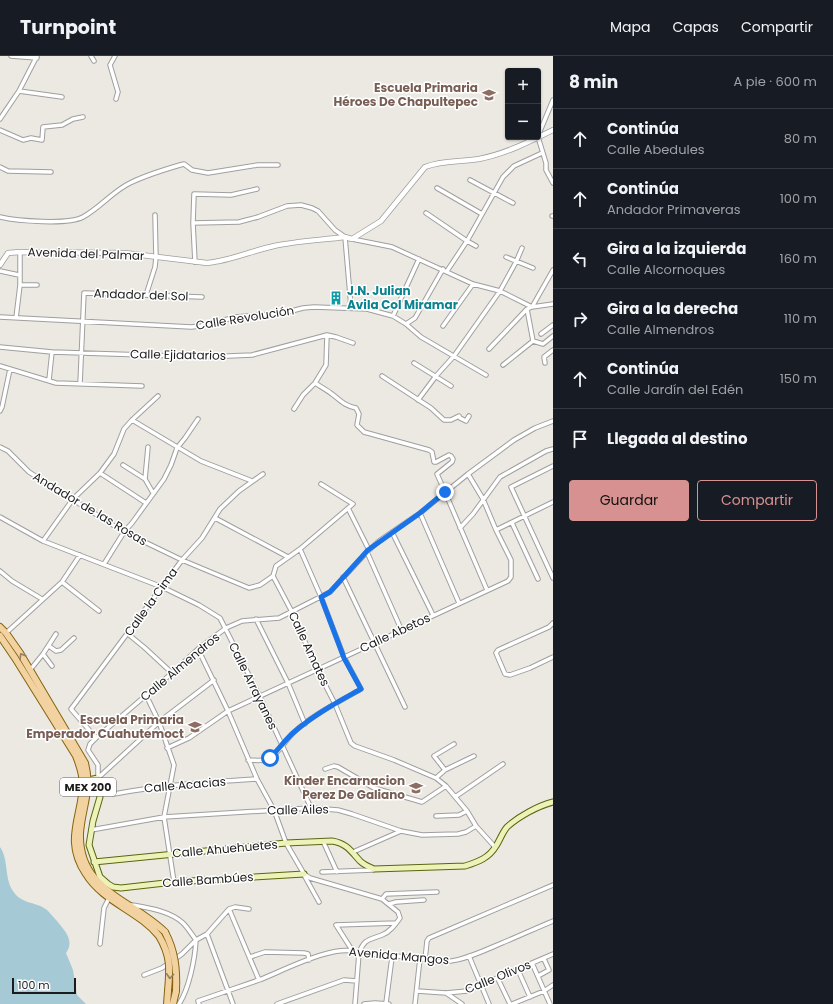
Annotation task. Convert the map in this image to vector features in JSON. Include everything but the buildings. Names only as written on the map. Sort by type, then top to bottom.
[{"type":"main road","name":"MEX 200","points":[[0,627],[15,658],[76,756],[79,764],[82,786],[74,831],[76,851],[79,862],[93,884],[109,898],[162,934],[170,963],[167,1004]]},
{"type":"main road","name":"MEX 200","points":[[3,634],[20,653],[85,763],[88,780],[80,832],[82,854],[85,865],[96,881],[151,919],[170,942],[176,963],[176,990],[173,1004]]},
{"type":"main road","points":[[88,780],[98,778],[100,797],[91,830],[89,845],[94,862]]},
{"type":"main road","points":[[374,870],[465,866],[477,862],[488,856],[495,848],[502,834],[508,827],[533,810],[553,802]]},
{"type":"main road","name":"Calle Ahuehuetes","points":[[94,862],[286,843],[323,841],[339,842],[353,852],[361,862],[374,870]]},
{"type":"main road","name":"Calle Bambúes","points":[[94,862],[100,877],[113,887],[121,888],[174,882],[304,874]]},
{"type":"street","points":[[0,119],[19,92],[37,57],[11,56]]},
{"type":"street","points":[[115,56],[110,65],[118,92],[116,99]]},
{"type":"street","points":[[19,92],[62,97]]},
{"type":"street","points":[[541,130],[553,100]]},
{"type":"street","points":[[0,130],[24,140],[30,138],[42,140],[43,127],[62,125],[72,119],[83,117]]},
{"type":"street","points":[[541,136],[553,130]]},
{"type":"street","points":[[352,238],[381,221],[425,167],[435,163],[468,161],[499,155],[532,140]]},
{"type":"street","points":[[539,140],[546,163],[546,170],[553,183]]},
{"type":"street","points":[[447,271],[467,241],[503,177],[514,166],[542,152]]},
{"type":"street","points":[[0,218],[46,221],[75,220],[87,214],[122,187],[131,182],[184,164],[192,170],[208,173],[258,165],[278,165]]},
{"type":"street","points":[[0,167],[8,171],[51,172]]},
{"type":"street","points":[[470,180],[512,203]]},
{"type":"street","points":[[437,188],[482,214]]},
{"type":"street","points":[[195,262],[193,223],[194,194],[231,195],[257,189]]},
{"type":"street","points":[[193,223],[239,222],[258,217],[287,206],[301,205],[318,211],[335,230],[345,237],[352,307]]},
{"type":"street","points":[[426,213],[476,246]]},
{"type":"street","points":[[146,294],[155,266],[155,215]]},
{"type":"street","name":"Avenida del Palmar","points":[[0,265],[8,253],[20,252],[125,253],[195,262],[220,262],[277,245],[345,237],[392,247],[473,284],[500,291],[532,307]]},
{"type":"street","points":[[418,400],[436,376],[454,356],[500,291],[522,248]]},
{"type":"street","points":[[16,318],[20,285],[20,252]]},
{"type":"street","points":[[506,258],[533,268]]},
{"type":"street","points":[[393,316],[419,259]]},
{"type":"street","points":[[406,324],[415,318],[443,269]]},
{"type":"street","points":[[532,307],[553,270]]},
{"type":"street","points":[[0,271],[19,275]]},
{"type":"street","points":[[443,326],[473,284]]},
{"type":"street","points":[[20,285],[37,285]]},
{"type":"street","name":"Andador del Sol","points":[[82,322],[84,292],[202,297]]},
{"type":"street","points":[[489,349],[527,310],[532,307],[553,304]]},
{"type":"street","name":"Calle Revolución","points":[[0,317],[191,327],[236,317],[284,314],[303,308],[321,306],[352,307],[367,309],[393,316],[406,324],[421,337],[486,375]]},
{"type":"street","points":[[527,310],[532,341]]},
{"type":"street","points":[[80,384],[82,322]]},
{"type":"street","points":[[541,334],[553,325]]},
{"type":"street","points":[[294,408],[303,395],[315,383],[326,365],[327,335],[353,344]]},
{"type":"street","name":"Calle Ejidatarios","points":[[0,347],[52,352],[204,357],[252,355],[327,335]]},
{"type":"street","points":[[532,341],[543,344],[553,336]]},
{"type":"street","points":[[503,365],[532,341]]},
{"type":"street","points":[[545,363],[544,357],[553,350]]},
{"type":"street","points":[[48,380],[52,352]]},
{"type":"street","points":[[414,363],[451,386]]},
{"type":"street","points":[[0,366],[56,383],[142,386]]},
{"type":"street","points":[[0,410],[2,407],[10,369]]},
{"type":"street","points":[[382,376],[431,408],[444,420],[451,420],[460,417],[465,421],[469,416]]},
{"type":"street","points":[[315,383],[331,393],[342,403],[356,408],[359,414],[357,425],[364,432],[429,450],[432,452],[434,462],[448,455],[451,456],[453,459],[452,462],[437,474],[486,590]]},
{"type":"street","points":[[43,541],[73,499],[100,473],[114,454],[124,429],[158,396]]},
{"type":"street","points":[[104,564],[124,532],[164,479],[177,448],[198,419]]},
{"type":"street","points":[[132,420],[200,461],[252,481]]},
{"type":"street","name":"Calle Almendros","points":[[96,738],[198,649],[226,628],[242,621],[279,618],[330,592],[368,551],[392,532],[420,513],[468,474],[514,440],[535,428],[553,421]]},
{"type":"street","name":"Andador de las Rosas","points":[[0,447],[8,452],[29,472],[124,532],[182,560],[249,588],[260,585],[273,576]]},
{"type":"street","points":[[145,479],[148,447]]},
{"type":"street","points":[[460,528],[473,514],[500,477],[546,450],[553,449]]},
{"type":"street","points":[[123,465],[145,479],[153,493]]},
{"type":"street","points":[[553,466],[511,487],[553,578]]},
{"type":"street","points":[[100,473],[146,503]]},
{"type":"street","name":"Calle la Cima","points":[[96,738],[71,709],[182,560],[202,538],[220,509],[252,481],[263,474]]},
{"type":"street","points":[[468,474],[483,499],[496,530],[553,502]]},
{"type":"street","points":[[273,576],[276,566],[300,549],[352,504],[321,484]]},
{"type":"street","points":[[348,508],[401,629]]},
{"type":"street","points":[[420,513],[459,603]]},
{"type":"street","name":"Calle Arrayanes","points":[[0,516],[43,541],[162,587],[210,610],[220,618],[260,697],[311,808]]},
{"type":"street","points":[[215,518],[288,557]]},
{"type":"street","points":[[512,523],[538,579]]},
{"type":"street","name":"Calle Abetos","points":[[168,748],[189,738],[228,711],[316,669],[344,658],[401,629],[508,581],[511,577],[512,570],[511,560],[496,530]]},
{"type":"street","points":[[392,532],[433,615]]},
{"type":"street","points":[[248,760],[263,761],[270,758],[293,733],[335,704],[361,689],[344,658],[321,597],[300,549]]},
{"type":"street","points":[[3,634],[62,582],[80,555]]},
{"type":"street","points":[[0,571],[12,581],[42,599]]},
{"type":"street","name":"Calle Amates","points":[[273,576],[292,612],[316,669],[335,704],[351,743],[355,746],[394,760],[436,778],[446,786],[467,811],[476,826],[495,848]]},
{"type":"street","points":[[343,577],[405,707]]},
{"type":"street","points":[[62,582],[99,611]]},
{"type":"street","points":[[256,619],[288,683],[305,724]]},
{"type":"street","points":[[552,624],[549,627],[496,652],[505,674],[510,676],[553,657]]},
{"type":"street","points":[[30,670],[49,646],[56,634]]},
{"type":"street","points":[[128,634],[172,673]]},
{"type":"street","points":[[49,646],[56,651],[61,650],[74,638]]},
{"type":"street","points":[[198,649],[228,711],[248,760],[274,810],[286,843],[319,902]]},
{"type":"street","points":[[43,654],[52,666]]},
{"type":"street","points":[[98,778],[159,722],[214,680]]},
{"type":"street","points":[[146,695],[159,722],[174,765],[164,817],[174,882]]},
{"type":"street","points":[[96,738],[90,744],[88,750],[98,765],[98,778]]},
{"type":"street","points":[[445,770],[434,756],[454,744]]},
{"type":"street","points":[[436,778],[445,770],[474,756]]},
{"type":"street","points":[[455,798],[503,764]]},
{"type":"street","points":[[325,769],[334,766],[338,767],[374,788],[422,802],[446,786]]},
{"type":"street","name":"Calle Acacias","points":[[114,794],[170,785],[257,779]]},
{"type":"street","name":"Calle Ailes","points":[[91,830],[164,817],[311,808],[325,808],[352,814],[401,832],[422,835],[458,834],[466,832],[476,826]]},
{"type":"street","points":[[436,816],[460,815],[467,811]]},
{"type":"street","points":[[353,852],[401,832]]},
{"type":"street","points":[[323,841],[338,872]]},
{"type":"street","points":[[322,872],[374,870]]},
{"type":"street","points":[[304,874],[310,878],[382,899],[398,912],[400,918],[389,930],[365,942],[361,947],[356,981],[355,1004]]},
{"type":"street","points":[[425,960],[429,938],[553,885]]},
{"type":"street","points":[[382,899],[386,894],[437,892]]},
{"type":"street","points":[[100,944],[104,908],[109,898]]},
{"type":"street","points":[[389,904],[424,900]]},
{"type":"street","points":[[129,905],[167,914],[177,918],[184,924],[196,940],[195,958],[184,997],[179,1004]]},
{"type":"street","points":[[144,975],[162,968],[182,954],[196,940],[206,934],[229,909],[235,907],[249,909]]},
{"type":"street","points":[[229,909],[259,980]]},
{"type":"street","name":"Avenida Mangos","points":[[198,1003],[228,990],[259,980],[328,953],[352,950],[359,953],[420,958],[445,962],[469,956],[553,921]]},
{"type":"street","points":[[352,950],[336,925],[396,923]]},
{"type":"street","points":[[206,934],[233,1004]]},
{"type":"street","points":[[250,957],[265,952],[304,953],[308,954],[309,960]]},
{"type":"street","name":"Calle Olivos","points":[[417,991],[446,993],[466,991],[482,986],[553,954]]},
{"type":"street","points":[[364,1004],[375,1002],[387,1004],[392,956]]},
{"type":"street","points":[[469,956],[489,1004]]},
{"type":"street","points":[[416,1004],[420,958]]},
{"type":"street","points":[[538,976],[549,970],[544,958]]},
{"type":"street","points":[[532,963],[551,1004]]},
{"type":"street","points":[[518,970],[530,997]]},
{"type":"street","points":[[498,979],[511,1004],[544,991],[553,985]]},
{"type":"street","points":[[277,1004],[344,980],[356,981]]},
{"type":"street","points":[[446,993],[462,1004]]},
{"type":"water","points":[[0,847],[5,858],[8,880],[13,891],[21,899],[43,907],[47,910],[66,932],[70,944],[66,953],[73,970],[77,995],[86,1004],[0,1004]]},
{"type":"place","name":"Escuela Primaria Héroes De Chapultepec","points":[[489,95]]},
{"type":"place","name":"J.N. Julian Avila Col Miramar","points":[[336,298]]},
{"type":"place","name":"Escuela Primaria Emperador Cuahutemoct","points":[[195,727]]},
{"type":"place","name":"Kinder Encarnacion Perez De Galiano","points":[[416,788]]},
{"type":"route","points":[[270,758],[293,733],[335,704],[361,689],[344,658],[321,597],[330,592],[368,550],[420,513],[445,492]]}]
